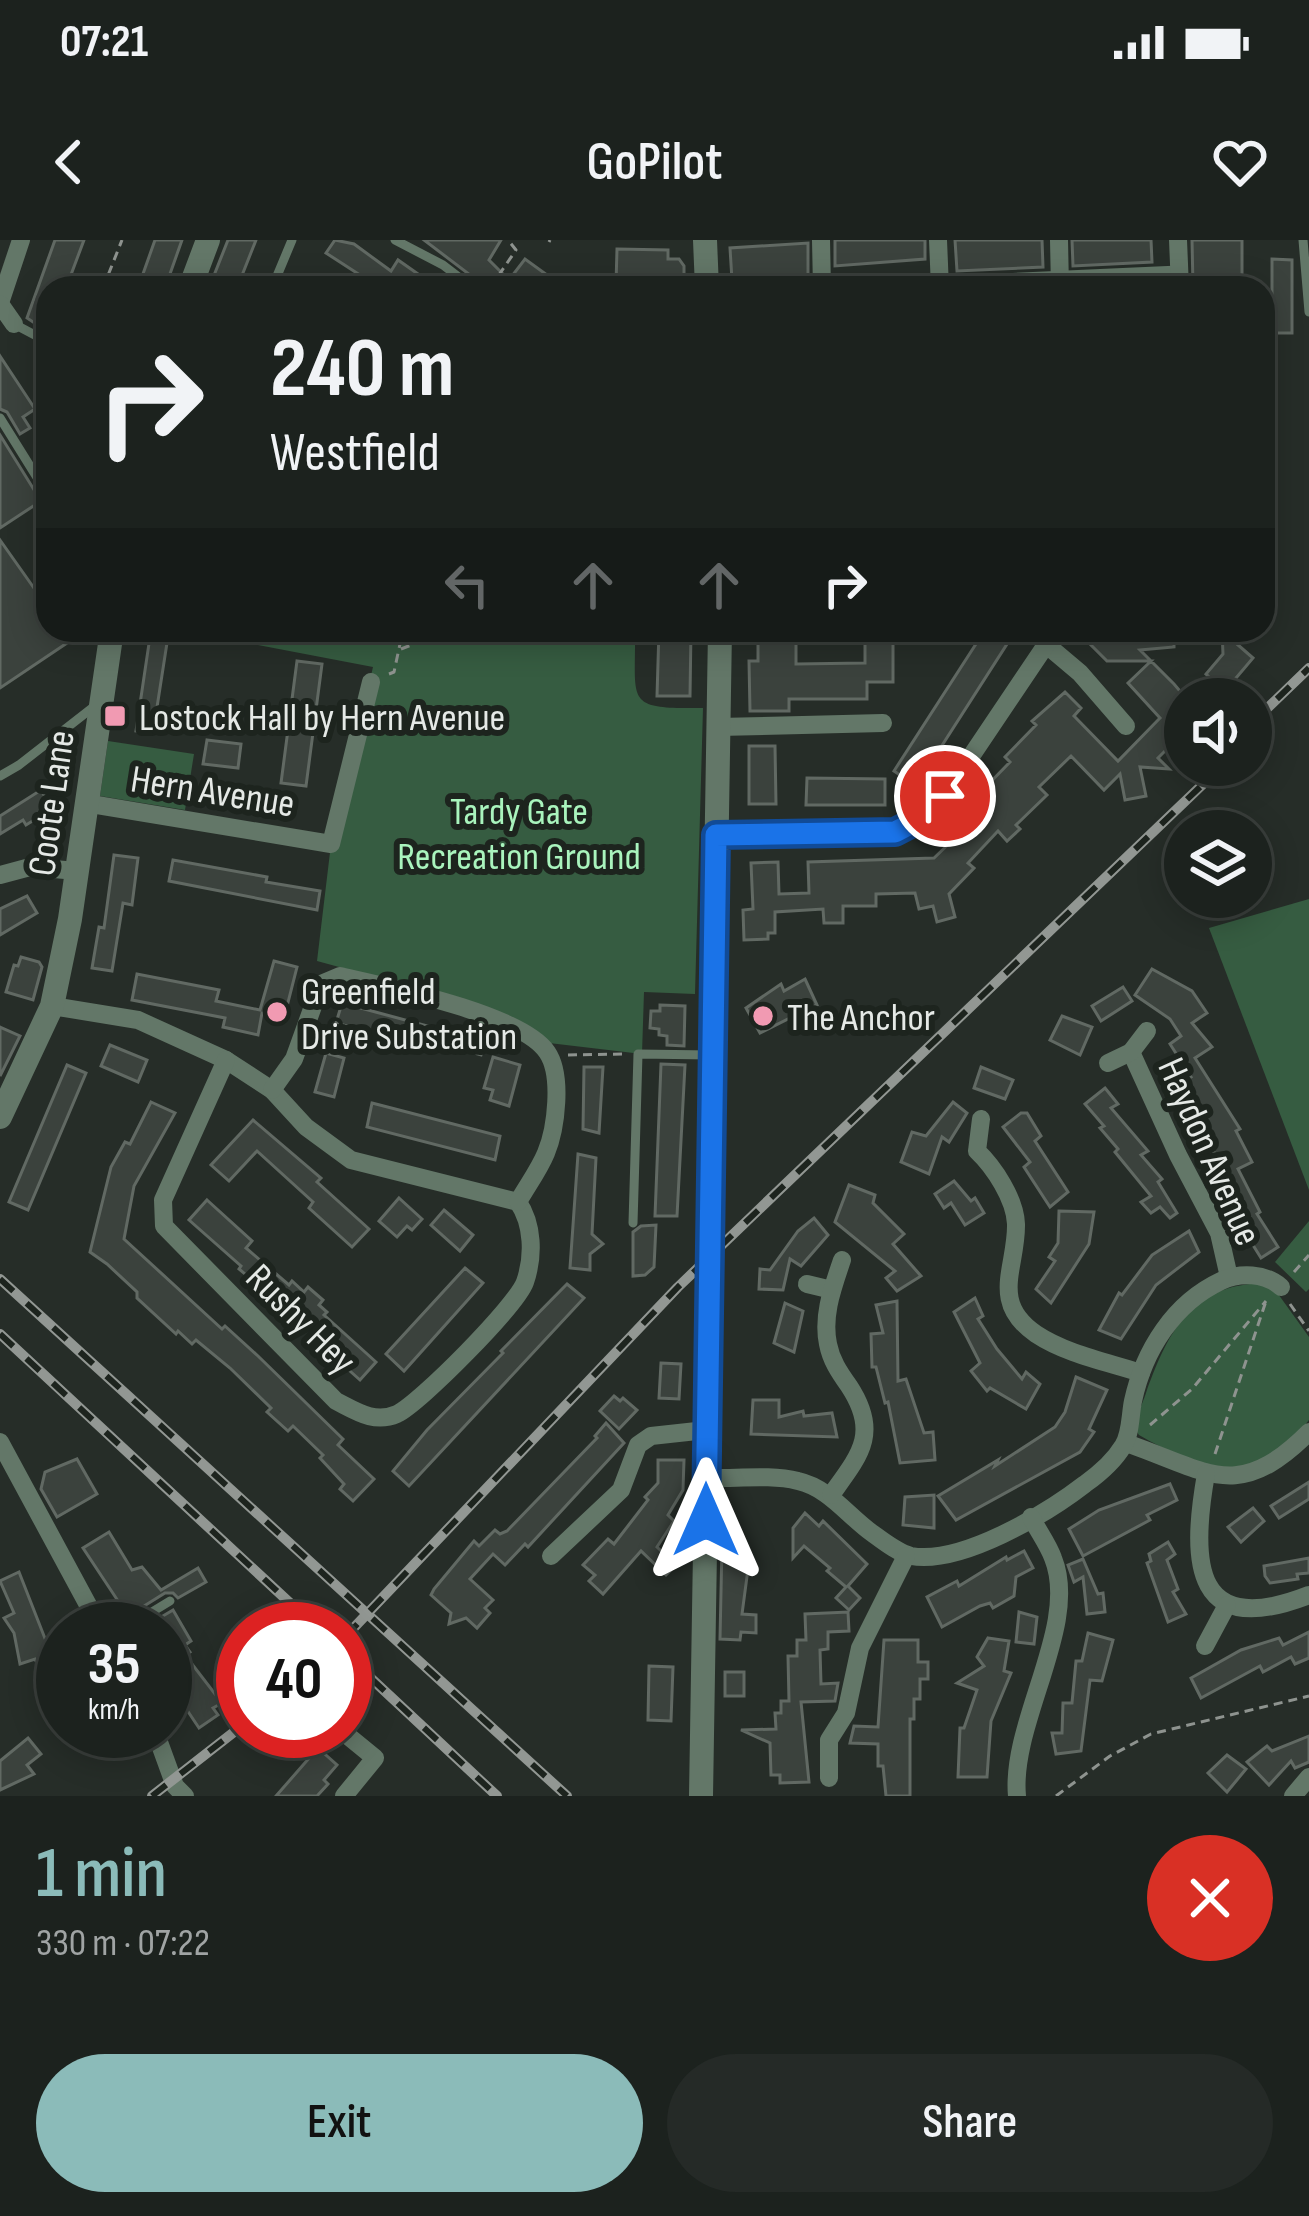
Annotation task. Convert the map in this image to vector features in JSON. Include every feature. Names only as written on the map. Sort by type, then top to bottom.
[{"type":"street","points":[[14,325],[0,303],[21,240]]},
{"type":"street","points":[[194,276],[208,240]]},
{"type":"street","points":[[705,240],[706,276]]},
{"type":"street","points":[[821,240],[822,276]]},
{"type":"street","points":[[938,240],[940,276]]},
{"type":"street","points":[[1059,240],[1059,276]]},
{"type":"street","points":[[1178,240],[1179,276]]},
{"type":"street","name":"Coote Lane","points":[[0,1118],[52,1006],[110,642]]},
{"type":"street","points":[[701,1796],[720,642]]},
{"type":"street","points":[[716,835],[895,832],[920,819],[945,796],[1049,642]]},
{"type":"street","points":[[1055,642],[1126,726]]},
{"type":"street","name":"Hern Avenue","points":[[85,802],[331,844],[371,682]]},
{"type":"street","points":[[718,727],[883,723]]},
{"type":"street","points":[[0,875],[30,866],[77,871]]},
{"type":"street","points":[[52,1006],[138,1020],[226,1060],[272,1090],[306,1127],[351,1160],[518,1202],[547,1151],[556,1093],[550,1055],[526,1031],[340,976],[321,984],[294,1059],[272,1090]]},
{"type":"street","name":"Haydon Avenue","points":[[1108,1064],[1131,1052],[1147,1030]]},
{"type":"street","name":"Haydon Avenue","points":[[1131,1052],[1220,1233],[1229,1277]]},
{"type":"street","name":"Rushy Hey","points":[[226,1060],[163,1200],[164,1226],[336,1401],[369,1418],[396,1414],[436,1381],[524,1285],[531,1240],[518,1202]]},
{"type":"street","points":[[981,1119],[977,1150],[1001,1183],[1016,1222],[1006,1288],[1016,1315],[1036,1334],[1062,1347],[1141,1373]]},
{"type":"street","points":[[958,1164],[977,1150]]},
{"type":"street","points":[[831,1496],[858,1458],[866,1431],[858,1401],[833,1363],[827,1342],[832,1290],[842,1260]]},
{"type":"street","points":[[706,1478],[798,1480],[831,1496],[868,1531],[906,1556],[968,1551],[1091,1480],[1126,1443],[1141,1373],[1174,1315],[1195,1293],[1229,1277],[1254,1275],[1272,1279],[1281,1287]]},
{"type":"street","points":[[807,1284],[832,1290]]},
{"type":"street","points":[[551,1556],[621,1490],[638,1445],[651,1436],[706,1430]]},
{"type":"street","points":[[1126,1443],[1206,1474],[1255,1473],[1284,1457],[1309,1432]]},
{"type":"street","points":[[0,1442],[9,1477],[85,1602]]},
{"type":"street","points":[[1206,1474],[1198,1532],[1199,1561],[1208,1591],[1227,1605],[1258,1608],[1309,1595]]},
{"type":"street","points":[[1018,1796],[1022,1738],[1058,1618],[1055,1561],[1031,1517]]},
{"type":"street","points":[[829,1778],[830,1740],[846,1713],[860,1648],[906,1556]]},
{"type":"street","points":[[1204,1646],[1227,1605]]},
{"type":"street","points":[[344,1796],[375,1758],[372,1756]]},
{"type":"street","points":[[165,1758],[175,1786],[185,1796]]},
{"type":"street","points":[[1293,1796],[1309,1777]]},
{"type":"lane","points":[[277,276],[292,240]]},
{"type":"lane","points":[[395,240],[457,276]]},
{"type":"lane","points":[[1304,240],[1309,312]]},
{"type":"lane","points":[[1098,276],[1148,276]]},
{"type":"lane","points":[[14,325],[36,336]]},
{"type":"lane","points":[[0,418],[36,476]]},
{"type":"lane","points":[[0,776],[101,701]]},
{"type":"lane","points":[[633,1223],[638,1054],[711,1055]]},
{"type":"path","points":[[108,276],[122,240]]},
{"type":"path","points":[[498,276],[516,250],[508,240]]},
{"type":"path","points":[[371,682],[394,672],[401,642]]},
{"type":"path","points":[[399,650],[419,642]]},
{"type":"path","points":[[550,1055],[638,1054]]},
{"type":"path","points":[[1309,1255],[1281,1287],[1309,1331]]},
{"type":"path","points":[[1126,1443],[1192,1390],[1267,1300],[1206,1474]]},
{"type":"path","points":[[1055,1796],[1110,1756],[1151,1734],[1309,1696]]},
{"type":"green space","name":"Tardy Gate Recreation Ground","points":[[243,642],[635,642],[639,697],[659,706],[703,708],[695,994],[644,992],[642,1054],[549,1043],[427,991],[317,961],[331,844],[373,667]]},
{"type":"green space","points":[[108,741],[194,754],[185,810],[100,796]]},
{"type":"green space","points":[[1309,899],[1309,1190],[1209,928],[1243,918],[1272,918],[1272,910]]},
{"type":"green space","points":[[1309,1221],[1309,1289],[1306,1292],[1275,1262]]},
{"type":"green space","points":[[1264,1284],[1276,1291],[1309,1337],[1309,1420],[1268,1461],[1236,1468],[1184,1457],[1139,1435],[1135,1429],[1139,1411],[1161,1354],[1182,1321],[1210,1296]]},
{"type":"building","points":[[55,240],[84,240],[70,276],[42,276]]},
{"type":"building","points":[[155,240],[182,240],[169,276],[142,276]]},
{"type":"building","points":[[228,240],[256,240],[242,276],[214,276]]},
{"type":"building","points":[[335,240],[354,244],[391,271],[398,260],[421,276],[361,276],[326,253]]},
{"type":"building","points":[[424,240],[501,240],[489,260],[505,276],[471,276]]},
{"type":"building","points":[[835,240],[925,240],[925,259],[835,266]]},
{"type":"building","points":[[955,240],[1042,240],[1043,267],[957,271]]},
{"type":"building","points":[[1072,240],[1151,240],[1152,262],[1073,266]]},
{"type":"building","points":[[1192,240],[1242,240],[1242,276],[1193,276]]},
{"type":"building","points":[[808,243],[808,275],[732,276],[730,248]]},
{"type":"building","points":[[617,249],[668,250],[668,259],[679,259],[684,266],[684,276],[616,276]]},
{"type":"building","points":[[525,259],[548,276],[512,276]]},
{"type":"building","points":[[1272,259],[1292,260],[1292,333],[1275,333]]},
{"type":"building","points":[[36,293],[36,324],[27,318]]},
{"type":"building","points":[[0,356],[35,409],[23,417],[30,428],[20,434],[0,409]]},
{"type":"building","points":[[0,435],[36,493],[36,504],[0,528]]},
{"type":"building","points":[[0,540],[36,591],[36,642],[69,642],[0,688]]},
{"type":"building","points":[[149,642],[167,642],[153,733],[136,731]]},
{"type":"building","points":[[659,642],[691,642],[690,696],[657,696]]},
{"type":"building","points":[[758,642],[796,642],[796,664],[865,663],[865,642],[893,642],[893,682],[867,682],[867,699],[789,699],[789,711],[750,711],[749,661],[758,661]]},
{"type":"building","points":[[977,642],[1008,642],[916,786],[894,771]]},
{"type":"building","points":[[1088,642],[1174,642],[1174,647],[1140,650],[1151,661],[1107,661]]},
{"type":"building","points":[[1222,642],[1235,642],[1253,658],[1236,678],[1206,674],[1223,654]]},
{"type":"building","points":[[297,661],[322,664],[306,786],[281,783]]},
{"type":"building","points":[[1151,661],[1168,678],[1164,678],[1164,752],[1158,758],[1164,769],[1140,767],[1146,796],[1125,800],[1120,774],[1104,790],[1071,756],[1039,787],[1047,795],[1016,825],[1020,829],[1007,841],[998,831],[968,863],[974,868],[949,894],[955,917],[937,922],[933,906],[919,909],[915,893],[876,894],[876,906],[843,906],[843,923],[824,923],[823,909],[775,912],[775,933],[768,933],[768,939],[744,940],[743,910],[753,909],[751,863],[778,862],[779,894],[809,893],[808,862],[934,858],[958,835],[953,829],[1010,762],[1005,757],[1036,725],[1032,721],[1065,692],[1081,708],[1074,716],[1118,761],[1160,718],[1128,683]]},
{"type":"building","points":[[207,740],[241,744],[238,768],[203,764]]},
{"type":"building","points":[[749,746],[775,746],[776,804],[749,804]]},
{"type":"building","points":[[807,778],[885,779],[885,805],[806,805]]},
{"type":"building","points":[[41,790],[52,809],[0,834],[0,816]]},
{"type":"building","points":[[114,855],[138,858],[132,905],[123,903],[112,971],[92,968],[99,927],[104,928]]},
{"type":"building","points":[[173,860],[320,891],[317,910],[169,881]]},
{"type":"building","points":[[27,896],[37,913],[0,935],[0,909]]},
{"type":"building","points":[[21,957],[42,967],[33,1000],[6,992]]},
{"type":"building","points":[[274,961],[297,967],[284,1018],[262,1013],[258,1035],[223,1027],[225,1018],[132,1000],[137,974],[219,990],[216,1001],[260,1010]]},
{"type":"building","points":[[1152,969],[1192,991],[1207,1013],[1192,1023],[1212,1047],[1195,1058],[1240,1129],[1236,1131],[1252,1162],[1238,1169],[1257,1214],[1278,1247],[1261,1258],[1243,1229],[1248,1226],[1232,1188],[1210,1155],[1214,1152],[1181,1083],[1191,1077],[1170,1044],[1181,1036],[1170,1019],[1135,995]]},
{"type":"building","points":[[805,979],[817,1005],[810,1008],[812,1012],[760,1033],[746,1008],[781,984],[784,991]]},
{"type":"building","points":[[1123,987],[1132,1001],[1101,1021],[1092,1006]]},
{"type":"building","points":[[342,1003],[435,1028],[429,1049],[336,1023]]},
{"type":"building","points":[[660,1005],[685,1006],[684,1046],[667,1045],[667,1036],[650,1028],[651,1011],[660,1011]]},
{"type":"building","points":[[1062,1016],[1092,1027],[1080,1055],[1050,1040]]},
{"type":"building","points":[[448,1026],[486,1037],[481,1055],[442,1044]]},
{"type":"building","points":[[0,1027],[20,1036],[0,1076]]},
{"type":"building","points":[[110,1045],[147,1060],[138,1082],[101,1066]]},
{"type":"building","points":[[326,1053],[344,1058],[334,1097],[315,1092]]},
{"type":"building","points":[[493,1057],[520,1065],[509,1106],[490,1100],[493,1090],[484,1088]]},
{"type":"building","points":[[661,1064],[685,1065],[677,1216],[655,1216]]},
{"type":"building","points":[[67,1065],[86,1073],[28,1210],[9,1202]]},
{"type":"building","points":[[584,1067],[603,1067],[599,1133],[583,1129]]},
{"type":"building","points":[[981,1067],[1013,1080],[1005,1099],[974,1088]]},
{"type":"building","points":[[1105,1088],[1118,1104],[1111,1108],[1148,1151],[1141,1155],[1162,1179],[1158,1182],[1177,1213],[1170,1218],[1160,1207],[1151,1213],[1141,1202],[1151,1196],[1115,1152],[1118,1149],[1100,1128],[1104,1126],[1085,1104]]},
{"type":"building","points":[[151,1102],[175,1113],[134,1186],[124,1239],[258,1356],[343,1439],[338,1445],[374,1479],[353,1501],[340,1489],[344,1484],[320,1458],[323,1455],[293,1426],[288,1431],[230,1368],[196,1340],[192,1344],[178,1331],[176,1334],[90,1252],[111,1167],[125,1142],[130,1144]]},
{"type":"building","points":[[953,1102],[967,1113],[949,1142],[942,1137],[929,1174],[901,1162],[912,1132],[926,1136]]},
{"type":"building","points":[[372,1103],[500,1136],[495,1160],[367,1127]]},
{"type":"building","points":[[1027,1113],[1041,1136],[1035,1141],[1068,1192],[1050,1207],[1024,1167],[1030,1162],[1003,1127]]},
{"type":"building","points":[[253,1120],[321,1178],[317,1182],[369,1229],[352,1247],[309,1208],[313,1202],[257,1151],[229,1181],[211,1165]]},
{"type":"building","points":[[578,1154],[596,1158],[592,1234],[603,1244],[590,1254],[590,1270],[570,1268]]},
{"type":"building","points":[[954,1181],[971,1201],[975,1198],[984,1213],[965,1225],[951,1203],[944,1208],[935,1194]]},
{"type":"building","points":[[849,1185],[875,1195],[873,1203],[904,1234],[893,1244],[921,1276],[897,1291],[886,1278],[895,1271],[835,1222]]},
{"type":"building","points":[[399,1198],[422,1219],[397,1237],[379,1221]]},
{"type":"building","points":[[207,1200],[252,1241],[246,1248],[289,1285],[292,1281],[304,1292],[308,1287],[323,1300],[319,1305],[327,1312],[324,1315],[376,1362],[360,1380],[313,1338],[317,1334],[189,1220]]},
{"type":"building","points":[[444,1210],[473,1235],[460,1251],[431,1225]]},
{"type":"building","points":[[1059,1211],[1094,1212],[1089,1244],[1051,1303],[1036,1289],[1055,1261],[1049,1257],[1058,1243]]},
{"type":"building","points":[[814,1218],[828,1235],[801,1266],[790,1259],[783,1290],[759,1289],[760,1269],[770,1270],[798,1231]]},
{"type":"building","points":[[656,1225],[654,1267],[645,1275],[633,1276],[633,1232]]},
{"type":"building","points":[[1189,1231],[1199,1252],[1156,1285],[1121,1339],[1099,1330],[1119,1293],[1152,1255]]},
{"type":"building","points":[[465,1268],[483,1283],[404,1371],[386,1354]]},
{"type":"building","points":[[567,1284],[584,1298],[409,1486],[393,1471]]},
{"type":"building","points":[[975,1298],[983,1316],[978,1319],[997,1349],[1022,1379],[1026,1372],[1040,1384],[1026,1409],[990,1388],[987,1391],[971,1371],[980,1363],[954,1312]]},
{"type":"building","points":[[897,1301],[898,1381],[906,1379],[924,1433],[933,1432],[935,1460],[900,1463],[888,1402],[876,1367],[872,1367],[871,1334],[883,1333],[876,1305]]},
{"type":"building","points":[[785,1303],[803,1311],[794,1352],[774,1343]]},
{"type":"building","points":[[661,1363],[681,1364],[679,1399],[659,1398]]},
{"type":"building","points":[[1076,1377],[1107,1390],[1089,1429],[1094,1432],[1080,1452],[956,1520],[938,1496],[1055,1427]]},
{"type":"building","points":[[614,1396],[637,1410],[619,1429],[600,1411]]},
{"type":"building","points":[[753,1400],[779,1400],[779,1417],[803,1411],[804,1416],[832,1413],[837,1437],[751,1434]]},
{"type":"building","points":[[606,1423],[624,1443],[528,1547],[525,1544],[505,1565],[493,1554],[470,1579],[493,1600],[485,1608],[490,1613],[477,1628],[466,1618],[449,1624],[451,1613],[431,1595],[434,1589],[474,1541],[479,1546],[495,1530],[507,1531]]},
{"type":"building","points":[[77,1459],[97,1494],[57,1517],[41,1489],[45,1472]]},
{"type":"building","points":[[658,1460],[684,1460],[683,1490],[668,1515],[674,1521],[657,1547],[676,1565],[666,1575],[641,1551],[603,1594],[589,1581],[595,1575],[583,1565],[608,1539],[614,1544],[648,1500],[645,1497],[658,1483]]},
{"type":"building","points":[[1309,1482],[1309,1499],[1279,1518],[1271,1506]]},
{"type":"building","points":[[1170,1484],[1177,1500],[1083,1556],[1069,1529],[1099,1510]]},
{"type":"building","points":[[934,1495],[934,1528],[903,1525],[905,1497]]},
{"type":"building","points":[[1253,1508],[1264,1521],[1241,1542],[1228,1527]]},
{"type":"building","points":[[805,1513],[819,1526],[823,1521],[867,1564],[848,1586],[860,1598],[849,1610],[836,1598],[846,1587],[827,1571],[830,1568],[804,1546],[793,1558],[793,1528]]},
{"type":"building","points":[[109,1532],[132,1570],[142,1567],[161,1590],[198,1568],[206,1582],[178,1598],[165,1593],[151,1602],[119,1602],[83,1548]]},
{"type":"building","points":[[1168,1542],[1175,1554],[1167,1560],[1178,1589],[1173,1592],[1186,1614],[1168,1622],[1147,1563],[1149,1554]]},
{"type":"building","points":[[722,1545],[747,1547],[750,1554],[742,1614],[756,1615],[756,1633],[741,1632],[740,1640],[720,1639]]},
{"type":"building","points":[[1024,1551],[1033,1568],[1016,1577],[1014,1596],[993,1608],[990,1603],[980,1606],[942,1627],[927,1597],[957,1581],[959,1586]]},
{"type":"building","points":[[1309,1558],[1309,1573],[1297,1574],[1298,1579],[1270,1583],[1265,1576],[1264,1566]]},
{"type":"building","points":[[1083,1559],[1098,1594],[1103,1593],[1105,1612],[1087,1614],[1083,1577],[1074,1582],[1068,1565]]},
{"type":"building","points":[[19,1572],[36,1616],[36,1661],[20,1664],[14,1633],[4,1618],[14,1613],[0,1581]]},
{"type":"building","points":[[848,1612],[849,1631],[828,1632],[828,1649],[820,1650],[821,1684],[838,1683],[835,1701],[801,1702],[809,1782],[780,1783],[780,1775],[771,1775],[770,1743],[741,1730],[776,1729],[775,1713],[781,1713],[781,1701],[789,1701],[788,1656],[797,1656],[797,1640],[806,1640],[805,1614]]},
{"type":"building","points":[[1019,1612],[1037,1617],[1034,1644],[1016,1642]]},
{"type":"building","points":[[1309,1632],[1309,1658],[1295,1664],[1291,1657],[1263,1672],[1260,1666],[1201,1698],[1191,1678],[1241,1650],[1279,1638],[1283,1645]]},
{"type":"building","points":[[1088,1633],[1113,1640],[1102,1681],[1090,1680],[1081,1751],[1056,1754],[1052,1733],[1062,1733],[1063,1703],[1072,1703],[1076,1661],[1082,1661]]},
{"type":"building","points":[[988,1638],[1009,1641],[1004,1671],[1011,1673],[991,1721],[987,1777],[958,1777],[960,1728],[964,1728],[977,1690],[957,1683],[984,1666],[977,1657]]},
{"type":"building","points":[[884,1640],[918,1640],[918,1662],[928,1662],[928,1679],[920,1679],[920,1699],[914,1699],[914,1719],[910,1719],[910,1796],[886,1796],[878,1744],[850,1743],[854,1726],[878,1727]]},
{"type":"building","points":[[192,1664],[216,1695],[216,1716],[199,1728],[192,1718]]},
{"type":"building","points":[[649,1666],[673,1667],[671,1721],[648,1720]]},
{"type":"building","points":[[725,1672],[744,1672],[744,1696],[725,1696]]},
{"type":"building","points":[[1309,1736],[1309,1762],[1295,1768],[1291,1761],[1269,1785],[1247,1762],[1267,1746],[1272,1751]]},
{"type":"building","points":[[28,1738],[36,1748],[36,1758],[27,1765],[34,1774],[0,1790],[0,1761]]},
{"type":"building","points":[[1227,1755],[1246,1769],[1227,1792],[1208,1773]]},
{"type":"building","points":[[309,1758],[329,1758],[337,1765],[317,1796],[276,1796]]},
{"type":"railway","points":[[1272,704],[1309,668]]},
{"type":"railway","points":[[372,1609],[678,1287],[1201,786]]},
{"type":"railway","points":[[0,1279],[567,1796]]},
{"type":"railway","points":[[0,1334],[289,1602]]},
{"type":"railway","points":[[372,1679],[497,1796]]},
{"type":"railway","points":[[152,1796],[216,1746]]},
{"type":"place","name":"Lostock Hall by Hern Avenue","points":[[115,716]]},
{"type":"place","name":"Greenfield Drive Substation","points":[[277,1012]]},
{"type":"place","name":"The Anchor","points":[[763,1016]]},
{"type":"route","points":[[706,1520],[716,835],[895,832],[920,819],[945,796]]}]
